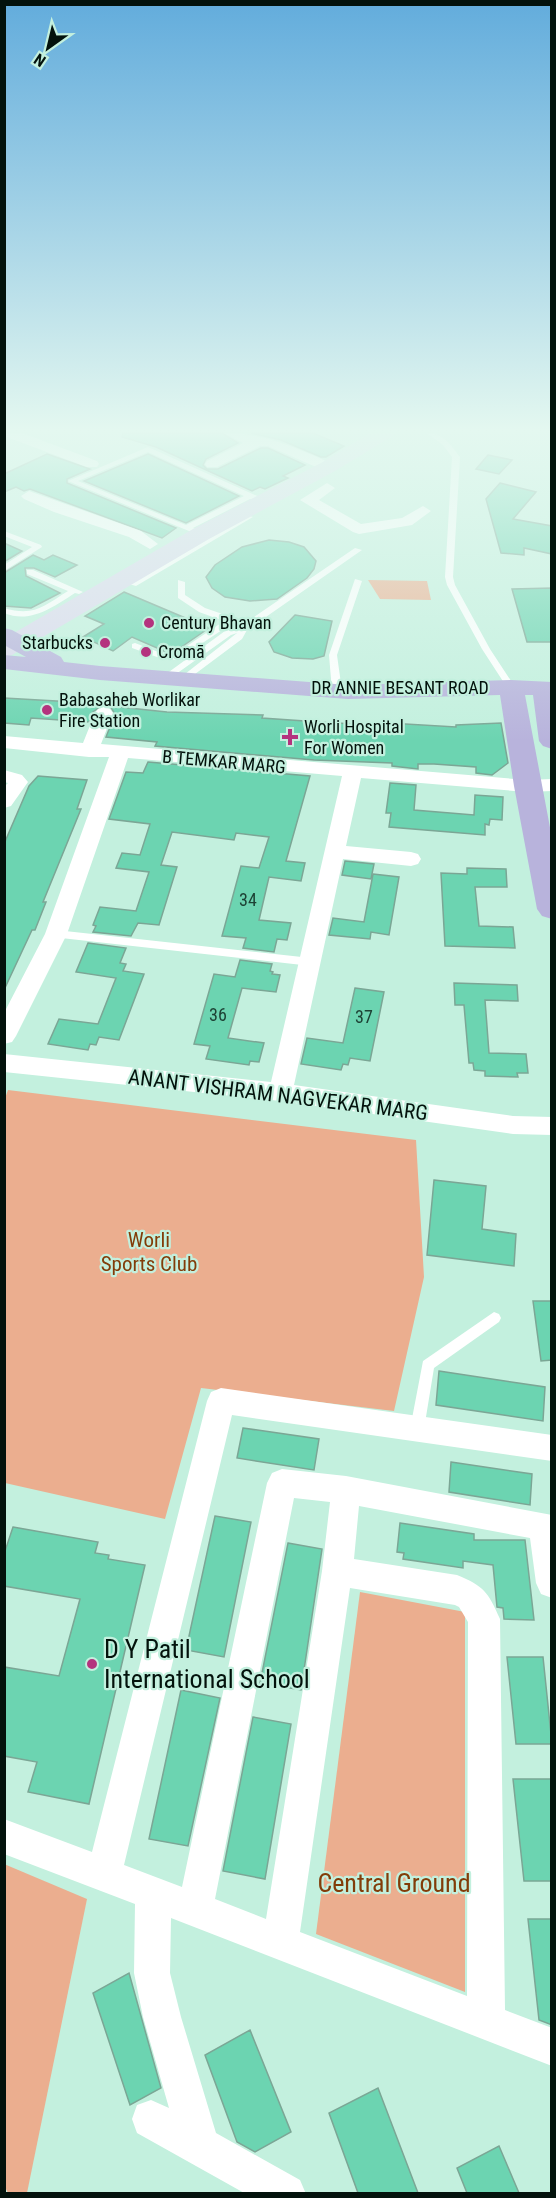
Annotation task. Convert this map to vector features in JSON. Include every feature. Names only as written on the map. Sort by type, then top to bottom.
[{"type":"main road","name":"DR ANNIE BESANT ROAD","points":[[7,647],[67,669],[169,673],[337,691],[548,697]]},
{"type":"main road","name":"DR ANNIE BESANT ROAD","points":[[4,684],[346,709],[512,696]]},
{"type":"main road","points":[[512,696],[539,786],[552,909]]},
{"type":"main road","points":[[548,697],[552,741]]},
{"type":"street","points":[[113,536],[171,551]]},
{"type":"street","points":[[137,536],[150,544]]},
{"type":"street","points":[[7,647],[84,594],[149,569],[189,536]]},
{"type":"street","points":[[89,751],[104,713]]},
{"type":"street","name":"B TEMKAR MARG","points":[[4,742],[352,773],[539,786]]},
{"type":"street","points":[[4,1036],[56,934],[120,753]]},
{"type":"street","points":[[281,1092],[352,773]]},
{"type":"street","points":[[4,776],[18,782],[4,802]]},
{"type":"street","points":[[335,852],[411,859]]},
{"type":"street","name":"ANANT VISHRAM NAGVEKAR MARG","points":[[4,1063],[281,1092],[513,1125],[552,1126]]},
{"type":"street","points":[[104,1875],[221,1401],[552,1448]]},
{"type":"street","points":[[195,1911],[282,1483],[346,1490],[544,1526],[552,1583]]},
{"type":"street","points":[[280,1943],[337,1571],[346,1490]]},
{"type":"street","points":[[337,1571],[457,1590],[470,1596],[484,1619],[486,2022]]},
{"type":"street","points":[[4,1836],[552,2047]]},
{"type":"street","points":[[153,1894],[152,1972],[162,2017],[200,2147]]},
{"type":"street","points":[[151,2119],[286,2193]]},
{"type":"lane","points":[[4,569],[38,547],[10,536]]},
{"type":"lane","points":[[121,590],[200,536]]},
{"type":"lane","points":[[451,536],[449,577],[451,585],[512,696]]},
{"type":"lane","points":[[169,673],[228,633],[246,627],[358,550]]},
{"type":"lane","points":[[30,572],[84,594]]},
{"type":"lane","points":[[337,691],[333,655],[358,581]]},
{"type":"lane","points":[[181,582],[181,596],[189,603],[246,627]]},
{"type":"lane","points":[[4,610],[21,616],[31,615],[84,594]]},
{"type":"lane","points":[[135,646],[160,655],[177,657],[231,620]]},
{"type":"lane","points":[[169,673],[239,637],[246,627]]},
{"type":"lane","points":[[56,934],[311,962]]},
{"type":"lane","points":[[417,1428],[428,1365],[494,1318]]},
{"type":"green space","points":[[368,580],[427,581],[431,600],[380,599]]},
{"type":"green space","name":"Worli Sports Club","points":[[8,1090],[416,1140],[424,1277],[394,1411],[201,1388],[165,1519],[5,1483],[4,1101]]},
{"type":"green space","name":"Central Ground","points":[[360,1592],[465,1612],[465,1992],[316,1934]]},
{"type":"green space","points":[[4,1864],[87,1899],[27,2193],[8,2193],[5,2187]]},
{"type":"building","points":[[496,536],[552,536],[552,554],[524,548],[524,555],[501,553]]},
{"type":"building","points":[[269,540],[289,542],[304,547],[316,561],[314,569],[307,578],[277,599],[250,601],[225,597],[212,588],[206,577],[215,565],[242,547]]},
{"type":"building","points":[[4,543],[22,551],[4,562]]},
{"type":"building","points":[[33,555],[44,560],[53,555],[77,565],[55,577],[34,568],[25,568],[26,576],[60,593],[31,608],[4,606],[4,573]]},
{"type":"building","points":[[552,588],[552,642],[527,642],[512,589]]},
{"type":"building","name":"Century Bhavan","points":[[124,592],[209,628],[174,652],[164,651],[132,637],[113,651],[83,637],[104,624],[85,616]]},
{"type":"building","points":[[295,615],[332,621],[324,656],[313,659],[292,658],[274,652],[269,642]]},
{"type":"building","name":"Babasaheb Worlikar Fire Station","points":[[4,698],[91,703],[91,705],[101,706],[93,712],[89,722],[31,718],[29,725],[4,723]]},
{"type":"building","points":[[110,706],[167,712],[263,715],[262,718],[334,723],[389,725],[389,723],[456,727],[456,725],[501,723],[508,763],[492,775],[476,773],[476,767],[418,764],[418,769],[392,766],[392,763],[314,760],[155,746],[157,742],[106,737],[115,714]]},
{"type":"building","points":[[148,762],[310,776],[286,861],[305,863],[301,881],[269,877],[259,920],[291,923],[287,940],[277,939],[274,952],[243,948],[246,938],[222,936],[241,866],[259,868],[269,837],[236,833],[234,840],[172,832],[161,865],[177,867],[159,925],[138,923],[131,936],[93,932],[96,926],[93,925],[100,907],[136,911],[149,872],[116,868],[122,853],[140,855],[150,824],[109,819],[126,772],[143,773]]},
{"type":"building","points":[[38,776],[87,780],[77,809],[81,809],[43,902],[46,902],[35,930],[32,930],[4,990],[4,844],[29,786]]},
{"type":"building","points":[[390,783],[416,785],[414,810],[474,815],[475,795],[503,797],[502,820],[490,819],[489,825],[485,824],[485,835],[389,827],[391,813],[386,813]]},
{"type":"building","points":[[345,861],[374,864],[371,879],[342,875]]},
{"type":"building","points":[[467,868],[506,869],[507,887],[475,887],[479,926],[513,927],[515,948],[445,946],[441,873],[467,874]]},
{"type":"building","points":[[373,874],[399,877],[389,935],[371,932],[370,939],[329,935],[333,918],[364,922]]},
{"type":"building","points":[[88,943],[126,948],[120,963],[126,964],[123,971],[144,974],[119,1040],[99,1037],[96,1045],[90,1044],[88,1050],[48,1044],[59,1019],[98,1024],[116,978],[76,972]]},
{"type":"building","points":[[240,960],[272,964],[270,971],[273,972],[272,974],[280,975],[276,992],[242,988],[228,1038],[264,1043],[259,1062],[250,1061],[249,1065],[206,1059],[210,1046],[194,1044],[214,974],[235,977]]},
{"type":"building","points":[[454,983],[517,985],[518,1001],[485,1000],[489,1053],[526,1054],[528,1073],[517,1073],[518,1077],[485,1076],[485,1071],[474,1070],[473,1063],[469,1063],[464,1005],[455,1005]]},
{"type":"building","points":[[355,988],[384,992],[370,1061],[350,1058],[348,1065],[343,1064],[341,1070],[301,1064],[307,1038],[343,1043]]},
{"type":"building","points":[[434,1180],[486,1186],[482,1229],[516,1234],[514,1266],[427,1255]]},
{"type":"building","points":[[533,1301],[552,1301],[552,1360],[541,1361]]},
{"type":"building","points":[[439,1371],[545,1387],[543,1421],[436,1405]]},
{"type":"building","points":[[243,1428],[319,1439],[314,1470],[237,1458]]},
{"type":"building","points":[[451,1462],[532,1474],[530,1505],[449,1492]]},
{"type":"building","points":[[215,1516],[251,1522],[224,1657],[186,1650]]},
{"type":"building","points":[[400,1523],[474,1534],[474,1540],[525,1540],[534,1620],[504,1619],[503,1608],[497,1607],[493,1565],[463,1561],[463,1568],[403,1559],[404,1553],[397,1552]]},
{"type":"building","name":"D Y Patil International School","points":[[13,1527],[98,1542],[95,1553],[109,1555],[108,1559],[145,1565],[89,1804],[28,1792],[37,1762],[4,1756],[4,1667],[59,1676],[80,1599],[4,1586],[4,1554]]},
{"type":"building","points":[[288,1543],[322,1549],[301,1690],[260,1683]]},
{"type":"building","points":[[507,1657],[543,1657],[552,1744],[516,1744]]},
{"type":"building","points":[[181,1690],[220,1698],[188,1846],[149,1839]]},
{"type":"building","points":[[253,1717],[291,1724],[265,1879],[223,1871]]},
{"type":"building","points":[[513,1779],[552,1779],[552,1881],[524,1881]]},
{"type":"building","points":[[528,1919],[552,1919],[552,2025],[539,2020]]},
{"type":"building","points":[[129,1973],[161,2088],[130,2105],[93,1993]]},
{"type":"building","points":[[250,2030],[291,2132],[255,2152],[237,2142],[205,2055]]},
{"type":"building","points":[[378,2088],[418,2193],[358,2193],[329,2113]]},
{"type":"building","points":[[499,2146],[519,2193],[467,2193],[457,2168]]},
{"type":"place","name":"Century Bhavan","points":[[149,623]]},
{"type":"place","name":"Starbucks","points":[[105,643]]},
{"type":"place","name":"Cromā","points":[[146,652]]},
{"type":"place","name":"Babasaheb Worlikar Fire Station","points":[[47,710]]},
{"type":"place","name":"Worli Hospital For Women","points":[[290,737]]},
{"type":"place","name":"D Y Patil International School","points":[[92,1664]]}]
